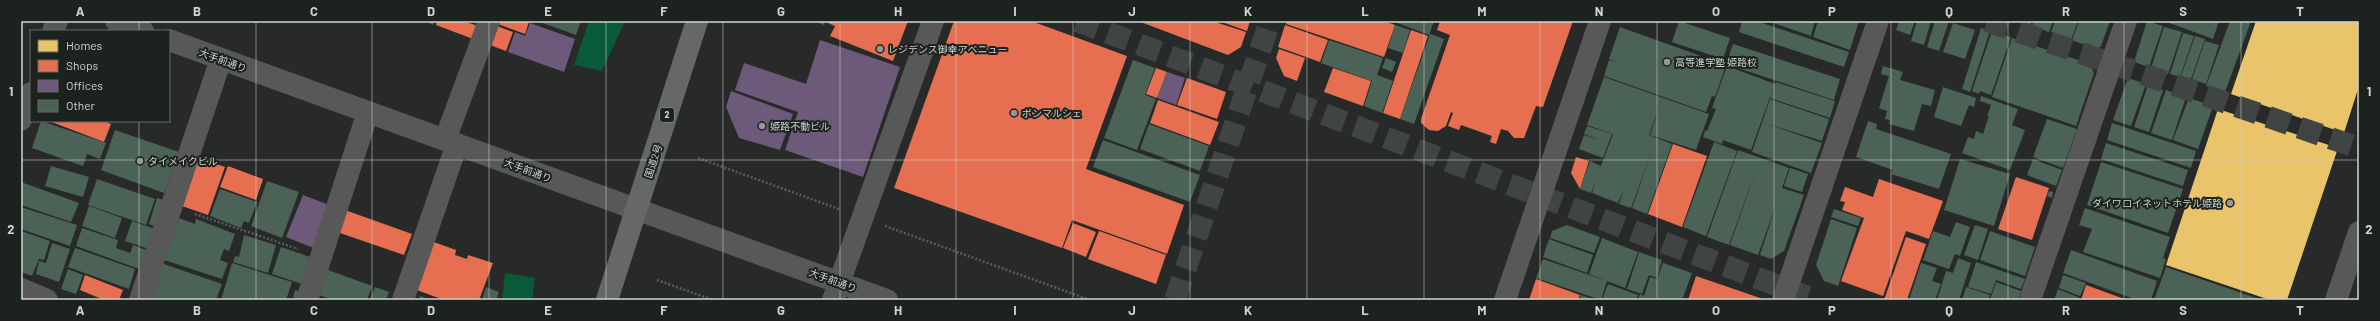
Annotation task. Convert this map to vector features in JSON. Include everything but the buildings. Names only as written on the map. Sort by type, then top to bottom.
[{"type":"highway","name":"国道2号","points":[[607,300],[697,21]]},
{"type":"street","points":[[116,21],[140,30]]},
{"type":"street","points":[[402,300],[489,21]]},
{"type":"street","points":[[836,291],[933,21]]},
{"type":"street","points":[[1505,300],[1600,21]]},
{"type":"street","points":[[1783,300],[1878,21]]},
{"type":"street","points":[[2030,300],[2126,21]]},
{"type":"street","name":"大手前通り","points":[[170,40],[637,210],[836,291],[887,300]]},
{"type":"street","points":[[140,300],[221,59]]},
{"type":"street","points":[[21,120],[30,96]]},
{"type":"street","points":[[307,300],[368,112]]},
{"type":"street","points":[[2336,300],[2359,232]]},
{"type":"street","points":[[21,289],[47,300]]},
{"type":"path","points":[[698,158],[1090,300]]},
{"type":"path","points":[[172,206],[245,233],[321,256]]},
{"type":"path","points":[[657,280],[713,300]]},
{"type":"green space","points":[[589,21],[625,21],[602,71],[574,65]]},
{"type":"green space","points":[[505,273],[535,278],[532,300],[502,300]]},
{"type":"tunnel","points":[[1077,21],[1816,300]]},
{"type":"tunnel","points":[[1175,300],[1270,21]]},
{"type":"tunnel","points":[[1987,21],[2359,148]]},
{"type":"place","name":"レジデンス御幸アベニュー","points":[[880,49]]},
{"type":"place","name":"高等進学塾 姫路校","points":[[1667,62]]},
{"type":"place","name":"ボンマルシェ","points":[[1014,113]]},
{"type":"place","name":"姫路不動ビル","points":[[762,126]]},
{"type":"place","name":"タイメイクビル","points":[[140,161]]},
{"type":"place","name":"ダイワロイネットホテル姫路","points":[[2230,203]]}]
